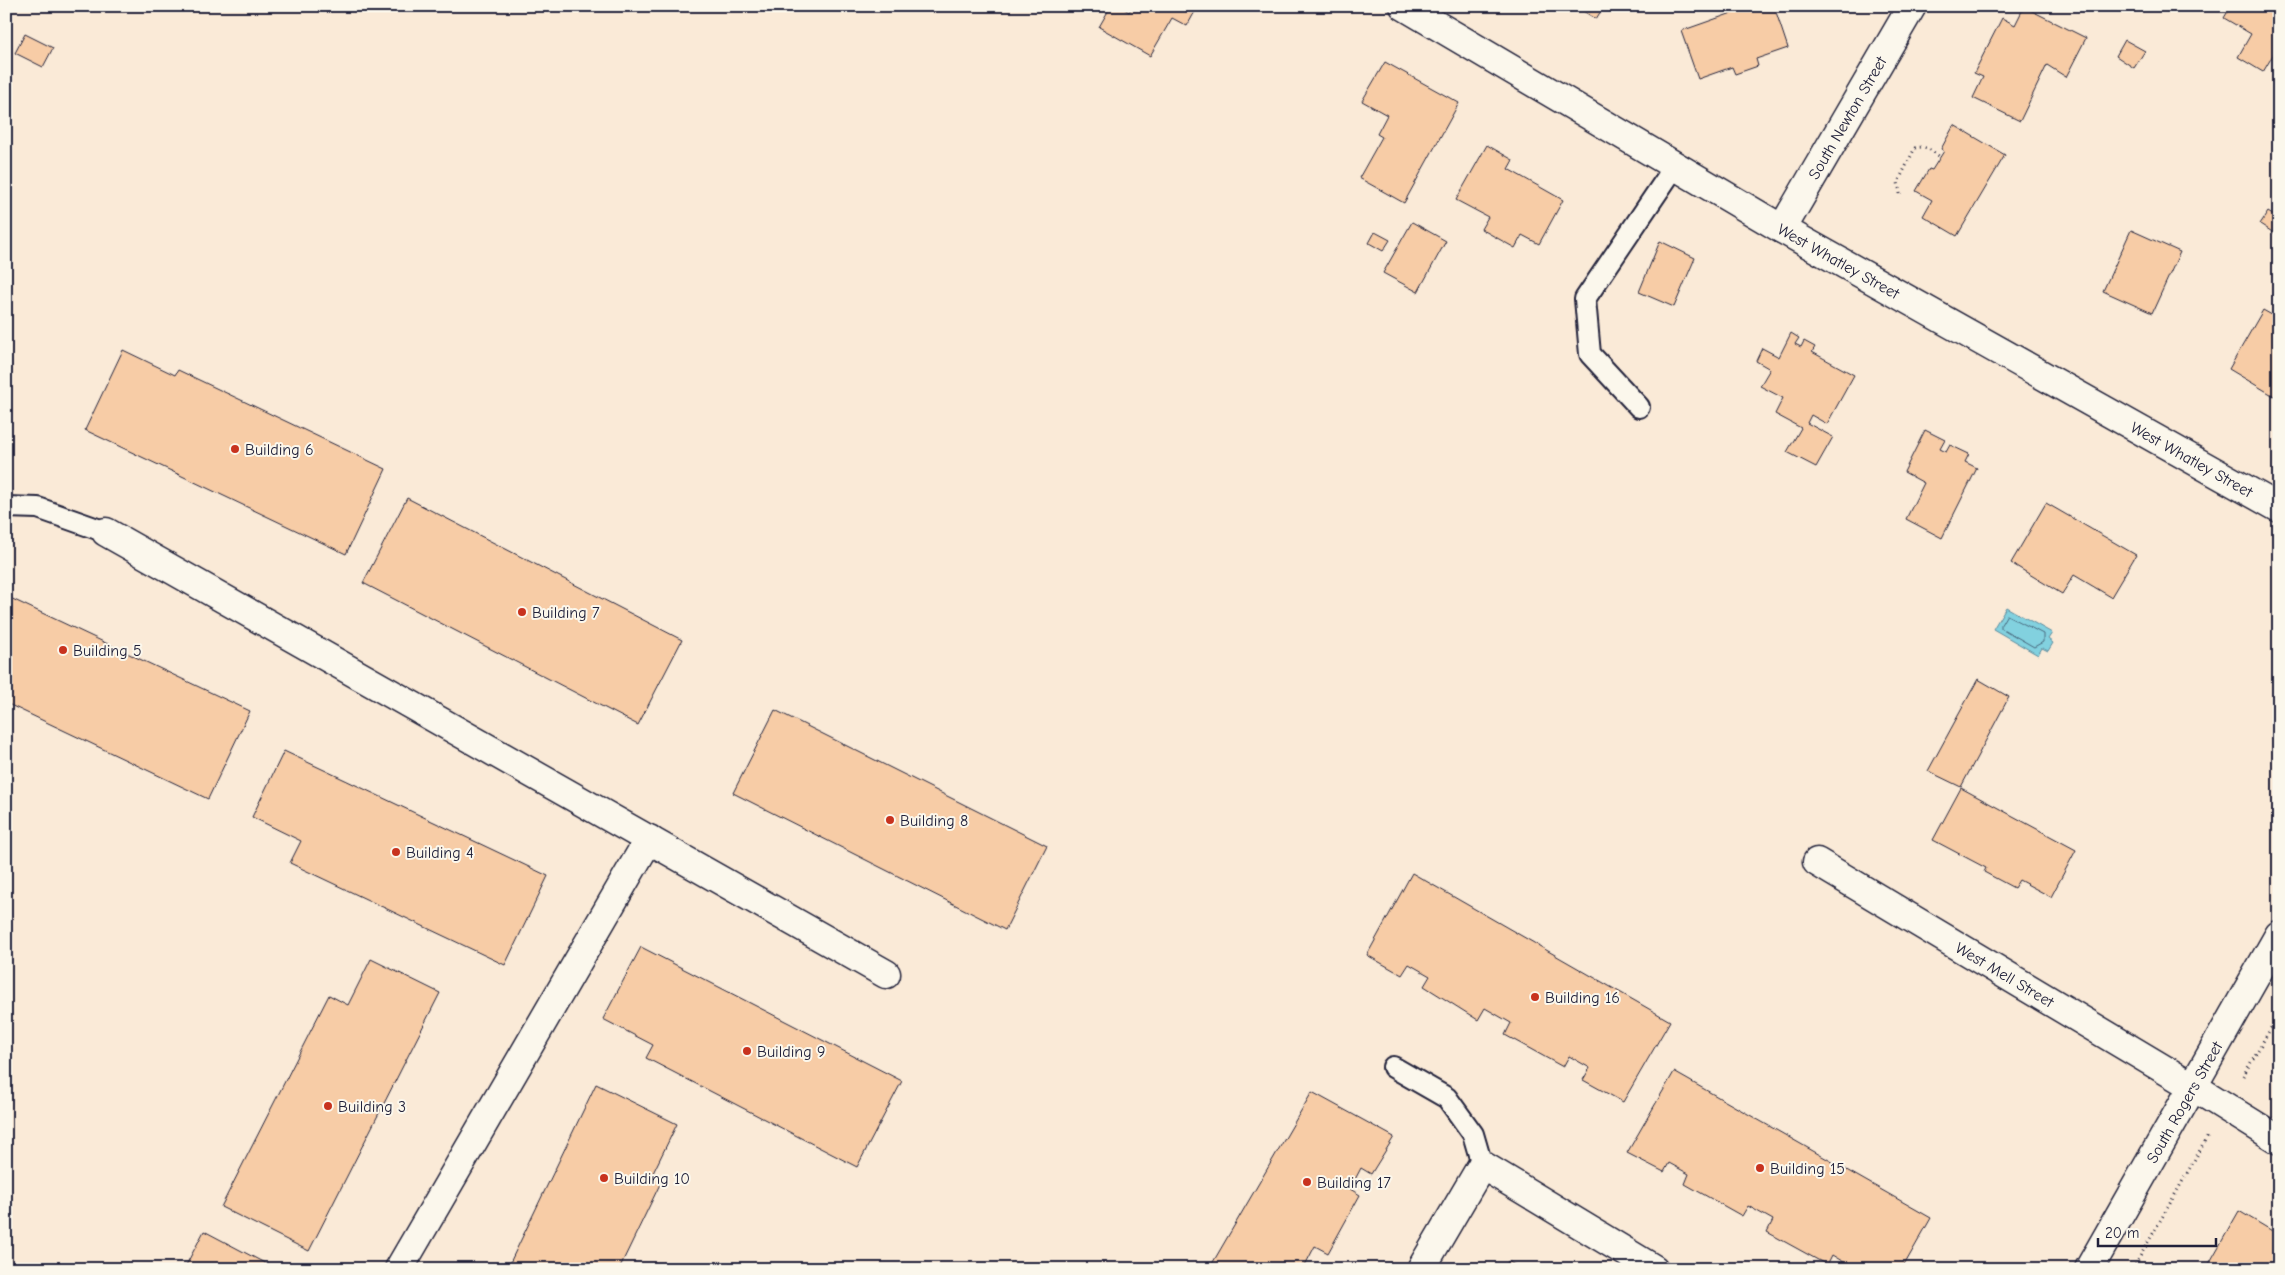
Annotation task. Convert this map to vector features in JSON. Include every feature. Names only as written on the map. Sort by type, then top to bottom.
[{"type":"street","name":"West Whatley Street","points":[[1404,6],[1782,229],[2279,508]]},
{"type":"street","name":"South Newton Street","points":[[1782,229],[1912,6]]},
{"type":"street","points":[[106,532],[886,974]]},
{"type":"street","points":[[399,1269],[649,839]]},
{"type":"street","name":"West Mell Street","points":[[1817,862],[2279,1140]]},
{"type":"street","name":"South Rogers Street","points":[[2089,1269],[2279,935]]},
{"type":"street","points":[[1421,1269],[1482,1165],[1654,1269]]},
{"type":"lane","points":[[1639,407],[1590,354],[1585,299],[1675,166]]},
{"type":"lane","points":[[6,507],[38,508],[106,532]]},
{"type":"lane","points":[[1392,1068],[1447,1098],[1473,1134],[1482,1165]]},
{"type":"path","points":[[1900,194],[1898,182],[1915,148],[1921,146],[1928,148],[1940,157]]},
{"type":"path","points":[[2239,1083],[2279,1014]]},
{"type":"path","points":[[2133,1269],[2211,1131]]},
{"type":"water","points":[[2006,607],[2052,633],[2048,639],[2053,643],[2048,651],[2042,648],[2038,655],[1993,629]]},
{"type":"building","points":[[1111,6],[1120,6],[1129,12],[1133,6],[1198,6],[1187,26],[1172,18],[1150,56],[1099,27]]},
{"type":"building","points":[[1575,6],[1604,6],[1596,19]]},
{"type":"building","points":[[1733,6],[1774,6],[1788,48],[1756,59],[1758,66],[1735,74],[1732,67],[1698,79],[1681,31],[1735,12]]},
{"type":"building","points":[[2231,6],[2279,6],[2279,45],[2263,72],[2238,57],[2251,34],[2224,18]]},
{"type":"building","points":[[2024,7],[2086,38],[2066,77],[2047,65],[2020,121],[1973,98],[1983,77],[1974,73],[2002,18],[2015,25]]},
{"type":"building","points":[[25,34],[53,48],[43,67],[15,53]]},
{"type":"building","points":[[2125,40],[2145,51],[2134,68],[2116,56]]},
{"type":"building","points":[[1385,62],[1459,103],[1404,203],[1359,178],[1382,137],[1377,134],[1387,115],[1362,101]]},
{"type":"building","points":[[1954,125],[2005,155],[1957,236],[1923,216],[1932,200],[1916,191],[1929,169],[1932,170],[1944,151],[1941,149]]},
{"type":"building","points":[[1487,145],[1513,160],[1508,169],[1563,200],[1539,244],[1522,235],[1515,248],[1481,229],[1488,217],[1456,200]]},
{"type":"building","points":[[2268,212],[2279,219],[2277,235],[2260,224]]},
{"type":"building","points":[[1412,222],[1446,241],[1418,292],[1383,273]]},
{"type":"building","points":[[2131,230],[2180,252],[2152,313],[2103,291]]},
{"type":"building","points":[[1375,232],[1390,240],[1383,251],[1369,243]]},
{"type":"building","points":[[1660,241],[1695,258],[1674,307],[1639,292]]},
{"type":"building","points":[[2263,310],[2279,319],[2279,399],[2229,369]]},
{"type":"building","points":[[1791,333],[1799,338],[1795,344],[1801,347],[1804,341],[1815,347],[1812,352],[1854,375],[1827,424],[1811,415],[1807,423],[1833,437],[1816,467],[1787,452],[1801,428],[1775,414],[1783,398],[1760,386],[1770,369],[1756,361],[1762,348],[1779,357]]},
{"type":"building","name":"Building 6","points":[[123,350],[175,375],[178,370],[386,469],[346,554],[85,430]]},
{"type":"building","points":[[1925,430],[1945,440],[1940,449],[1946,452],[1950,445],[1969,454],[1965,462],[1977,468],[1942,538],[1906,519],[1924,483],[1904,472]]},
{"type":"building","name":"Building 7","points":[[407,498],[682,640],[638,725],[363,583]]},
{"type":"building","points":[[2046,503],[2136,555],[2111,597],[2074,575],[2062,594],[2011,563]]},
{"type":"building","name":"Building 5","points":[[6,596],[250,711],[208,799],[6,703]]},
{"type":"building","points":[[1978,679],[2009,697],[1961,787],[1928,771]]},
{"type":"building","name":"Building 8","points":[[775,710],[1047,846],[1005,930],[733,793]]},
{"type":"building","name":"Building 4","points":[[284,751],[548,876],[505,965],[290,863],[301,841],[252,817]]},
{"type":"building","points":[[1961,788],[2076,850],[2051,897],[2019,880],[2014,888],[1984,872],[1986,868],[1933,840]]},
{"type":"building","name":"Building 16","points":[[1412,873],[1670,1021],[1623,1102],[1583,1080],[1590,1068],[1569,1056],[1563,1067],[1505,1035],[1511,1023],[1485,1008],[1478,1020],[1424,986],[1430,976],[1409,964],[1402,975],[1367,955]]},
{"type":"building","name":"Building 9","points":[[641,947],[902,1081],[857,1167],[646,1058],[653,1045],[603,1019]]},
{"type":"building","name":"Building 3","points":[[371,959],[440,993],[309,1251],[221,1207],[329,995],[348,1005]]},
{"type":"building","name":"Building 15","points":[[1674,1072],[1931,1218],[1902,1269],[1851,1269],[1852,1267],[1832,1255],[1827,1265],[1767,1232],[1773,1220],[1748,1206],[1742,1216],[1685,1184],[1689,1174],[1669,1163],[1664,1172],[1627,1153]]},
{"type":"building","name":"Building 10","points":[[596,1084],[677,1124],[652,1175],[662,1180],[619,1269],[507,1269]]},
{"type":"building","name":"Building 17","points":[[1312,1092],[1394,1137],[1371,1174],[1361,1168],[1350,1189],[1360,1195],[1328,1253],[1315,1246],[1303,1269],[1209,1269]]},
{"type":"building","points":[[2239,1211],[2279,1235],[2279,1265],[2277,1269],[2206,1269]]},
{"type":"building","points":[[204,1231],[276,1269],[184,1269]]},
{"type":"building","points":[[1508,1261],[1521,1269],[1504,1269]]},
{"type":"place","name":"Building 6","points":[[235,449]]},
{"type":"place","name":"Building 7","points":[[522,612]]},
{"type":"place","name":"Building 5","points":[[63,650]]},
{"type":"place","name":"Building 8","points":[[890,820]]},
{"type":"place","name":"Building 4","points":[[396,852]]},
{"type":"place","name":"Building 16","points":[[1535,997]]},
{"type":"place","name":"Building 9","points":[[747,1051]]},
{"type":"place","name":"Building 3","points":[[328,1106]]},
{"type":"place","name":"Building 15","points":[[1760,1168]]},
{"type":"place","name":"Building 10","points":[[604,1178]]},
{"type":"place","name":"Building 17","points":[[1307,1182]]}]
